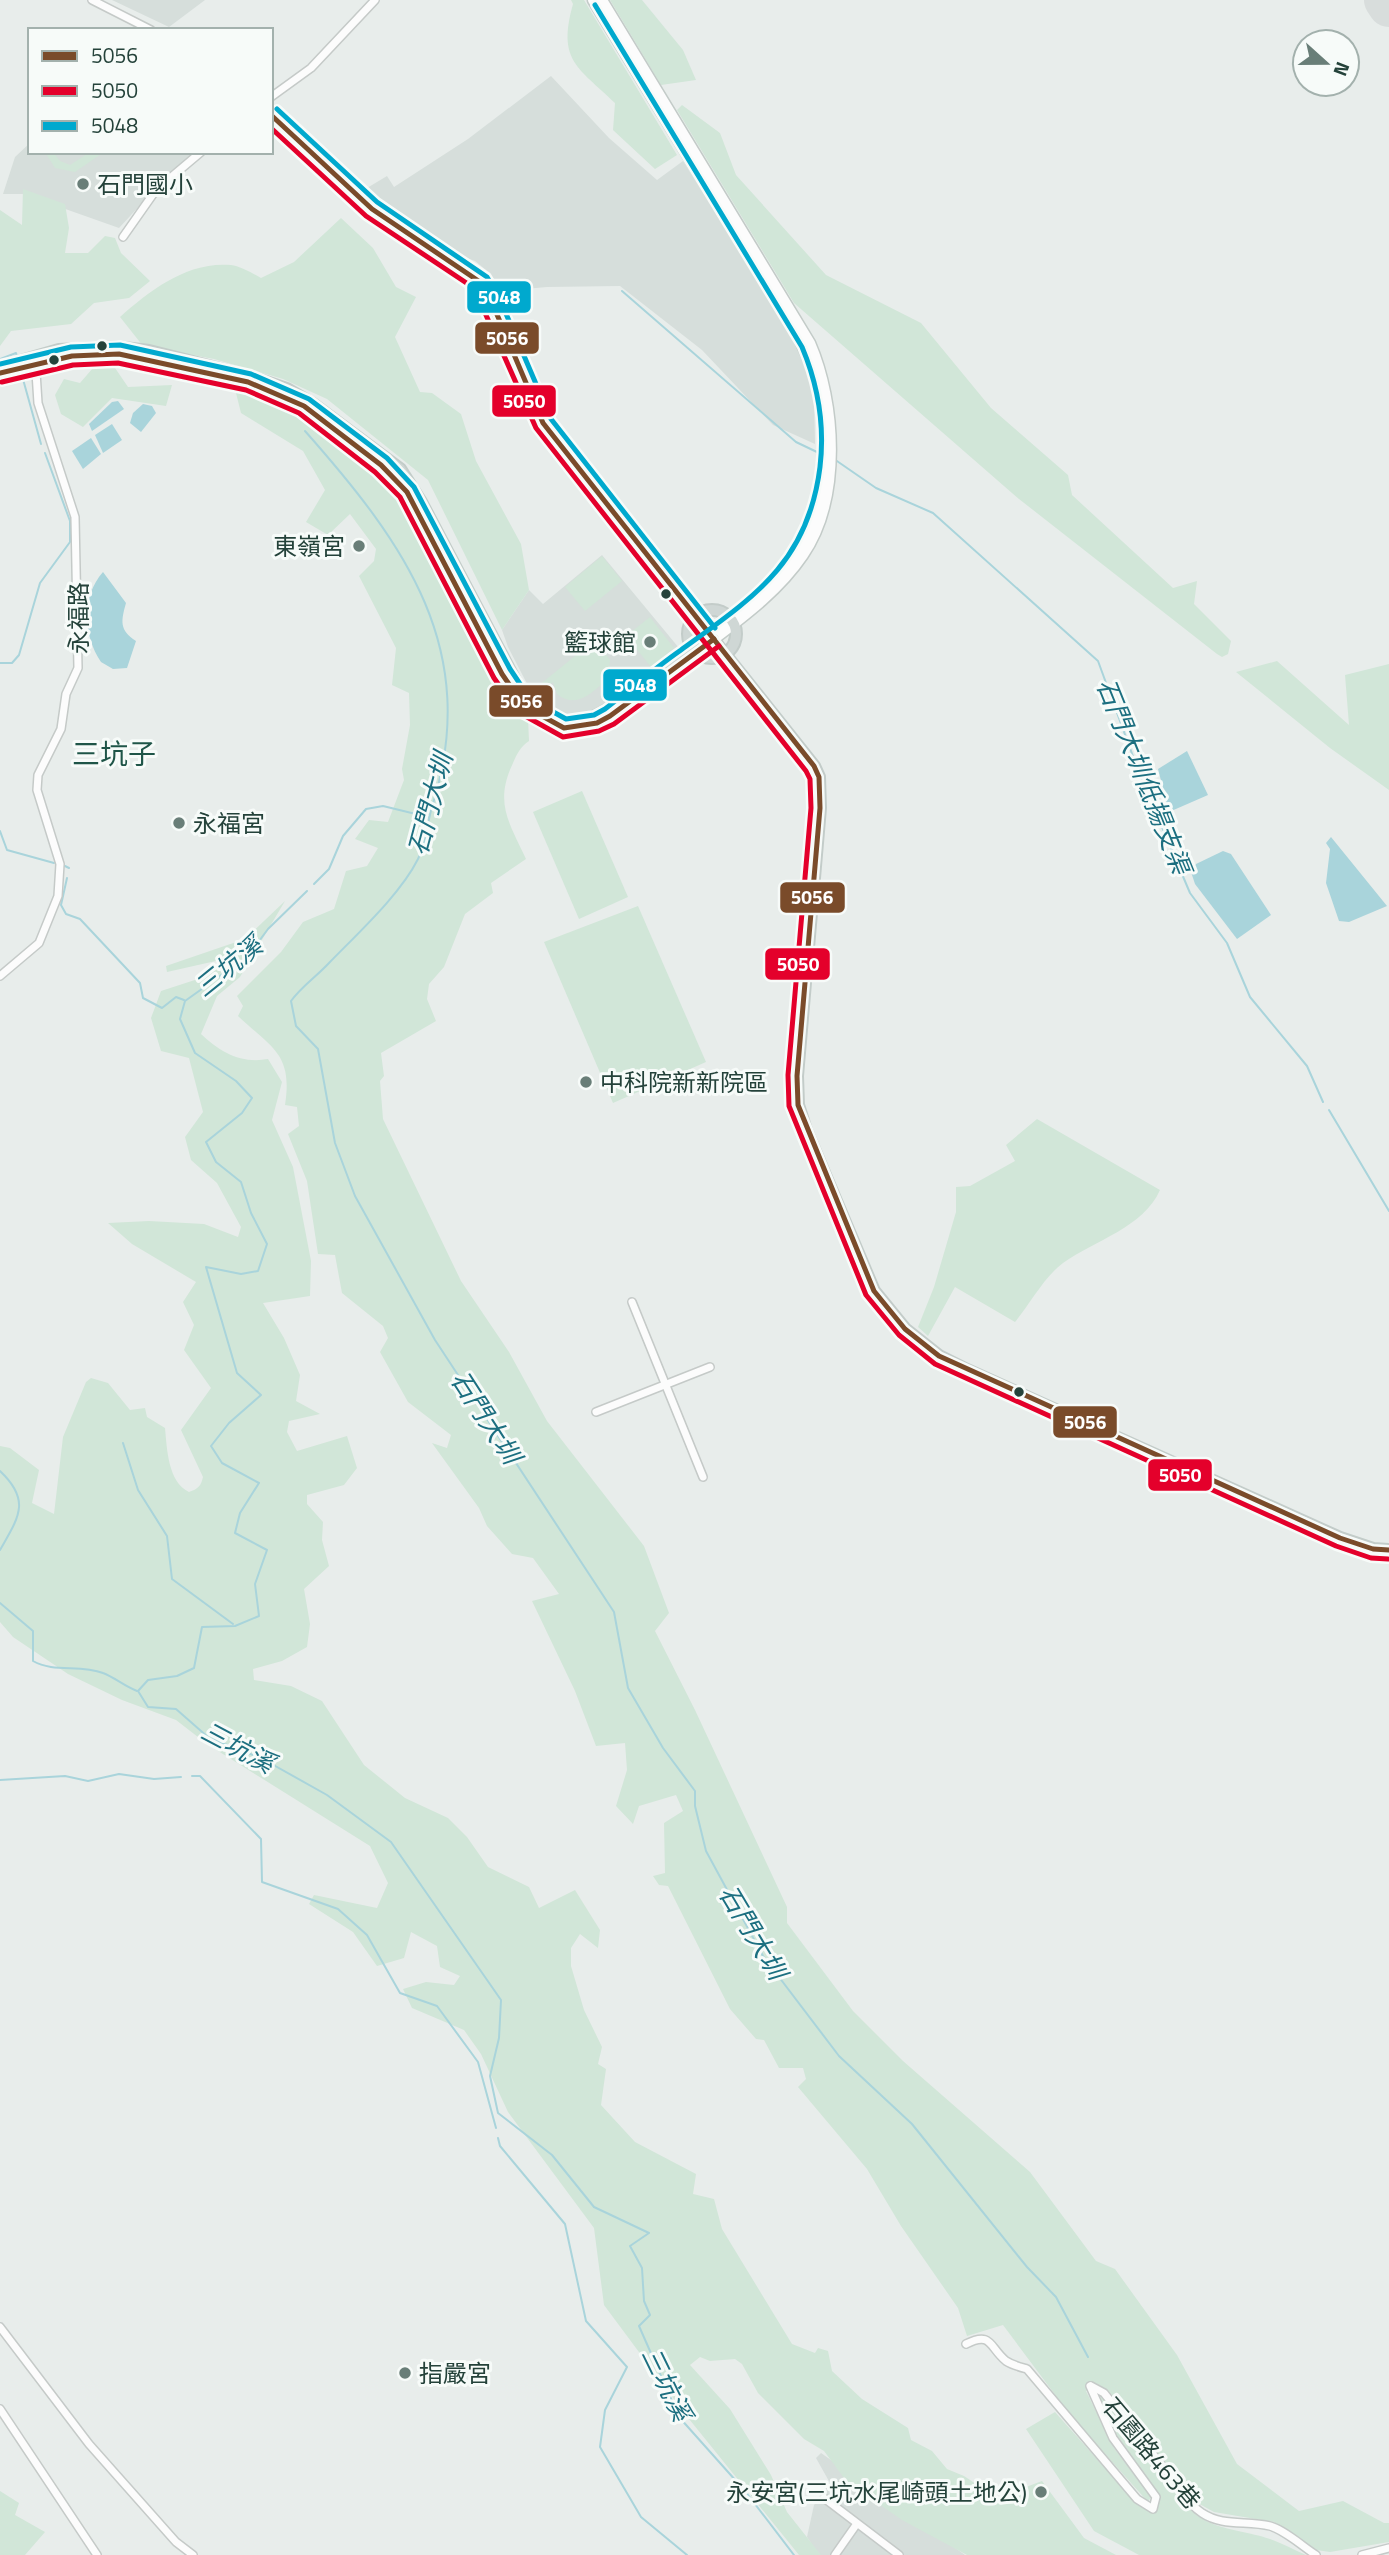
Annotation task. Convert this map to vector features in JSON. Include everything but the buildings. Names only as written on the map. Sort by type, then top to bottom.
[{"type":"main road","points":[[593,0],[799,338],[821,396],[821,469],[804,540],[786,567],[732,621]]},
{"type":"main road","points":[[0,373],[59,351],[94,348],[149,351],[251,377],[287,389],[313,404],[400,469],[421,502],[518,686],[531,703],[570,722],[596,718],[732,621],[783,581],[812,540],[828,477],[829,401],[821,367],[810,343],[602,0]]},
{"type":"main road","points":[[0,367],[35,360]]},
{"type":"main road","points":[[716,610],[732,621],[736,639],[727,654],[714,659],[703,657],[691,648],[688,626],[695,616],[716,610]]},
{"type":"main road","points":[[711,636],[803,750],[819,777],[820,808],[797,1076],[798,1105],[861,1267],[888,1311],[926,1346],[967,1370],[1340,1538],[1373,1549],[1389,1550]]},
{"type":"street","points":[[92,0],[147,28]]},
{"type":"street","points":[[273,96],[311,68],[375,0]]},
{"type":"street","points":[[273,117],[372,209],[480,282],[491,298],[543,423],[711,636]]},
{"type":"street","points":[[123,237],[156,190],[199,154]]},
{"type":"street","name":"永福路","points":[[0,976],[39,943],[58,896],[60,864],[37,790],[38,775],[61,729],[66,694],[78,668],[75,517],[38,403],[35,360]]},
{"type":"street","points":[[632,1301],[703,1477]]},
{"type":"street","points":[[596,1412],[710,1367]]},
{"type":"street","points":[[0,2327],[89,2444],[176,2542],[193,2555]]},
{"type":"street","name":"石園路463巷","points":[[966,2344],[978,2338],[985,2339],[1006,2361],[1027,2369],[1144,2505],[1153,2509],[1156,2497],[1113,2438],[1090,2386],[1104,2393],[1167,2472],[1180,2483],[1189,2503],[1203,2514],[1225,2522],[1272,2526],[1316,2555]]},
{"type":"street","points":[[0,2409],[97,2555]]},
{"type":"street","points":[[824,2498],[856,2525],[899,2555]]},
{"type":"street","points":[[835,2555],[856,2525]]},
{"type":"street","points":[[1362,2555],[1389,2548]]},
{"type":"shaded area","points":[[112,0],[205,0],[169,27]]},
{"type":"shaded area","points":[[551,76],[609,138],[657,180],[683,161],[798,344],[814,395],[815,444],[773,425],[702,350],[620,286],[547,287],[493,292],[486,270],[475,261],[437,247],[367,198],[367,188],[387,176],[394,187],[468,139]]},
{"type":"shaded area","name":"石門國小","points":[[28,145],[28,154],[193,154],[168,175],[119,228],[23,194],[3,194],[15,157]]},
{"type":"shaded area","points":[[602,555],[679,648],[610,706],[594,713],[569,718],[537,703],[502,630],[529,590],[543,604]]},
{"type":"shaded area","points":[[821,2453],[965,2555],[819,2555],[807,2537],[814,2505],[830,2483],[816,2458]]},
{"type":"green space","points":[[571,0],[584,0],[677,155],[655,169],[613,130],[615,103],[574,61],[568,38],[573,4]]},
{"type":"green space","points":[[610,0],[642,0],[683,50],[696,80],[661,85]]},
{"type":"green space","points":[[682,105],[720,133],[736,175],[826,275],[921,323],[991,408],[1068,475],[1072,495],[1173,588],[1197,581],[1194,604],[1231,641],[1228,654],[1222,657],[1217,654],[1019,499],[794,303],[677,110]]},
{"type":"green space","points":[[46,154],[55,154],[60,161],[70,165],[87,154],[101,154],[75,172],[55,168]]},
{"type":"green space","points":[[23,189],[65,204],[69,228],[65,253],[88,253],[105,236],[115,238],[121,253],[150,281],[129,298],[94,303],[71,324],[11,331],[0,346],[0,210],[22,225]]},
{"type":"green space","points":[[341,218],[373,248],[396,287],[416,297],[395,337],[420,392],[432,393],[461,414],[476,461],[521,544],[529,590],[502,630],[428,480],[327,399],[283,379],[214,359],[143,346],[120,317],[171,279],[200,268],[231,265],[261,278],[294,262]]},
{"type":"green space","points":[[113,365],[128,387],[172,385],[166,406],[112,398],[83,427],[61,414],[55,395],[64,379],[80,383],[93,368]]},
{"type":"green space","points":[[235,389],[281,400],[310,418],[363,455],[402,495],[432,547],[506,697],[528,718],[529,741],[517,754],[507,777],[504,801],[509,823],[526,859],[491,883],[493,893],[465,914],[444,967],[429,984],[427,999],[436,1021],[381,1053],[384,1076],[380,1081],[383,1119],[461,1281],[509,1352],[547,1421],[644,1546],[669,1613],[655,1631],[787,1907],[787,1923],[853,2011],[903,2061],[1030,2172],[1096,2261],[1115,2269],[1177,2355],[1237,2464],[1299,2511],[1343,2501],[1384,2523],[1389,2523],[1389,2542],[1330,2552],[1316,2550],[1274,2522],[1214,2512],[1194,2501],[1111,2394],[1096,2383],[1086,2391],[1114,2448],[1151,2497],[1148,2502],[1071,2416],[1003,2325],[967,2336],[958,2308],[901,2226],[867,2169],[798,2087],[806,2079],[803,2068],[779,2068],[764,2040],[756,2039],[730,2009],[668,1886],[659,1885],[653,1876],[665,1873],[664,1823],[683,1811],[676,1795],[639,1806],[633,1824],[616,1806],[627,1770],[625,1743],[596,1746],[575,1691],[532,1601],[559,1594],[533,1558],[512,1554],[487,1526],[479,1508],[432,1443],[447,1448],[451,1435],[408,1402],[380,1352],[388,1338],[383,1326],[342,1293],[335,1255],[318,1254],[307,1181],[288,1134],[299,1126],[297,1107],[285,1105],[287,1088],[283,1063],[270,1045],[238,1016],[243,1006],[237,996],[281,952],[303,922],[334,909],[346,871],[367,866],[378,848],[355,839],[369,820],[388,822],[404,780],[402,769],[410,725],[409,693],[392,685],[396,648],[359,576],[374,561],[376,549],[350,514],[328,535],[306,522],[325,490],[303,451],[241,413]]},
{"type":"green space","points":[[602,556],[622,581],[585,611],[565,587]]},
{"type":"green space","name":"籃球館","points":[[650,617],[674,648],[651,667],[626,636]]},
{"type":"green space","points":[[596,639],[599,644],[594,649],[604,652],[610,660],[608,679],[578,700],[557,694],[553,682],[541,691],[538,686]]},
{"type":"green space","points":[[1277,661],[1349,725],[1345,675],[1389,664],[1389,790],[1330,748],[1236,672]]},
{"type":"green space","points":[[582,791],[628,897],[579,919],[533,812]]},
{"type":"green space","points":[[285,901],[240,977],[217,996],[201,1034],[216,1046],[240,1058],[268,1059],[282,1082],[272,1120],[293,1167],[311,1261],[310,1296],[263,1303],[284,1338],[300,1375],[296,1401],[320,1414],[289,1421],[287,1432],[297,1451],[347,1436],[357,1468],[344,1485],[307,1495],[307,1504],[323,1522],[322,1540],[329,1566],[304,1589],[310,1624],[307,1647],[282,1661],[253,1669],[254,1680],[291,1686],[322,1701],[364,1765],[405,1798],[448,1818],[467,1837],[488,1867],[529,1887],[539,1908],[575,1890],[600,1930],[598,1948],[580,1934],[571,1948],[571,1966],[584,2010],[602,2047],[598,2064],[606,2069],[601,2105],[635,2142],[696,2174],[693,2194],[714,2199],[722,2229],[792,2344],[815,2353],[818,2348],[828,2351],[832,2371],[862,2399],[908,2428],[911,2440],[932,2451],[947,2469],[964,2476],[997,2498],[1042,2481],[1084,2538],[1116,2555],[967,2555],[902,2520],[847,2482],[824,2451],[804,2439],[758,2393],[742,2364],[735,2359],[710,2361],[700,2357],[690,2365],[730,2409],[771,2475],[787,2512],[821,2555],[799,2555],[685,2414],[604,2305],[594,2228],[508,2112],[481,2054],[464,2030],[412,2008],[403,1989],[426,1982],[454,1985],[460,1976],[440,1967],[437,1946],[411,1932],[404,1958],[377,1966],[353,1932],[309,1904],[314,1895],[377,1908],[388,1883],[370,1846],[207,1744],[176,1720],[122,1700],[68,1674],[13,1637],[0,1622],[0,1446],[10,1448],[39,1470],[32,1503],[54,1514],[63,1437],[86,1382],[91,1378],[108,1383],[130,1410],[145,1408],[147,1417],[165,1428],[170,1464],[182,1487],[189,1492],[201,1483],[203,1477],[181,1430],[211,1388],[184,1350],[194,1325],[183,1302],[196,1282],[132,1244],[108,1223],[149,1221],[204,1224],[238,1237],[241,1227],[217,1183],[191,1160],[185,1137],[203,1112],[189,1058],[161,1051],[151,1018],[161,991],[201,978],[229,958],[167,972],[166,966],[245,939]]},
{"type":"green space","points":[[638,906],[706,1062],[613,1103],[544,942]]},
{"type":"green space","points":[[1037,1119],[1160,1190],[1153,1203],[1130,1224],[1056,1269],[1015,1322],[955,1287],[928,1336],[918,1327],[934,1287],[956,1212],[956,1187],[970,1186],[1015,1161],[1006,1145]]},
{"type":"green space","points":[[1102,2396],[1193,2512],[1215,2525],[1270,2539],[1306,2555],[1139,2555],[1094,2531],[1026,2429],[1055,2412],[1137,2504],[1154,2512],[1160,2496],[1116,2434],[1098,2399]]},
{"type":"green space","points":[[0,2491],[19,2503],[15,2515],[45,2532],[25,2555],[0,2555]]},
{"type":"water","points":[[118,401],[124,409],[92,431],[89,424],[112,402]]},
{"type":"water","points":[[143,404],[152,406],[156,413],[141,432],[130,423],[133,413]]},
{"type":"water","points":[[112,424],[122,440],[103,453],[95,435]]},
{"type":"water","points":[[91,438],[101,454],[83,469],[72,451]]},
{"type":"water","points":[[103,572],[126,603],[124,629],[136,641],[127,668],[113,669],[101,662],[88,628],[88,604]]},
{"type":"water","points":[[1187,751],[1208,795],[1169,812],[1158,769]]},
{"type":"water","points":[[1331,837],[1387,906],[1349,922],[1339,921],[1326,883],[1330,849],[1326,843]]},
{"type":"water","points":[[1223,851],[1231,854],[1271,915],[1237,939],[1195,884],[1191,872],[1196,864]]},
{"type":"waterway","name":"石門大圳低揚支渠","points":[[622,291],[796,442],[819,453]]},
{"type":"waterway","points":[[0,359],[16,353],[17,356]]},
{"type":"waterway","points":[[21,372],[41,444]]},
{"type":"waterway","name":"石門大圳","points":[[305,431],[374,515],[402,558],[425,602],[440,649],[447,698],[445,750],[425,840],[418,859],[377,914],[291,1001],[296,1026],[318,1049],[335,1143],[355,1196],[435,1340],[614,1612],[628,1688],[663,1748],[695,1791],[695,1806],[706,1851],[763,1956],[839,2056],[912,2124],[1027,2267],[1056,2297],[1088,2357]]},
{"type":"waterway","points":[[0,663],[12,663],[19,655],[40,583],[70,542],[70,521],[45,453]]},
{"type":"waterway","name":"石門大圳低揚支渠","points":[[834,459],[876,488],[933,513],[1098,661],[1138,770],[1190,893],[1227,943],[1250,997],[1307,1066],[1323,1102]]},
{"type":"waterway","name":"三坑溪","points":[[314,884],[329,869],[343,836],[366,809],[383,806],[428,817]]},
{"type":"waterway","points":[[0,831],[7,850],[54,863]]},
{"type":"waterway","points":[[65,866],[69,868]]},
{"type":"waterway","points":[[67,878],[61,905],[66,914],[80,919],[140,983],[143,998],[162,1008],[176,997],[184,1000]]},
{"type":"waterway","name":"三坑溪","points":[[307,891],[268,929],[248,956],[185,1001],[180,1019],[195,1053],[236,1081],[252,1098],[242,1113],[206,1142],[216,1162],[241,1182],[251,1213],[267,1244],[258,1271],[241,1274],[206,1267],[237,1373],[261,1395],[229,1423],[211,1446],[222,1463],[259,1483],[240,1513],[235,1533],[267,1550],[255,1584],[259,1616],[235,1626],[202,1627],[194,1668],[177,1676],[148,1680],[138,1691],[148,1707],[176,1709],[209,1738],[261,1758],[327,1795],[391,1842],[501,2000],[499,2038],[490,2076],[498,2113],[552,2155],[594,2207],[649,2233],[630,2246],[642,2268],[644,2301],[650,2315],[639,2326],[679,2417],[745,2491],[794,2555]]},
{"type":"waterway","name":"石門大圳低揚支渠","points":[[1329,1110],[1389,1211]]},
{"type":"waterway","points":[[123,1443],[138,1490],[167,1536],[172,1579],[233,1624]]},
{"type":"waterway","points":[[0,1471],[10,1482],[19,1501],[16,1519],[0,1550]]},
{"type":"waterway","points":[[0,1603],[33,1631],[33,1661],[50,1667],[94,1670],[137,1691]]},
{"type":"waterway","points":[[0,1780],[65,1776],[88,1781],[119,1774],[154,1779],[181,1777]]},
{"type":"waterway","points":[[192,1776],[200,1776],[261,1839],[262,1882],[338,1909],[367,1935],[400,1993],[437,2006],[478,2062],[496,2128]]},
{"type":"waterway","points":[[498,2138],[500,2146],[565,2224],[586,2321],[627,2367],[605,2410],[600,2447],[641,2517],[687,2555]]},
{"type":"runway","points":[[1385,0],[1389,6]]},
{"type":"transit line","name":"5048","points":[[0,364],[71,347],[120,345],[251,374],[309,399],[387,458],[414,487],[510,669],[530,699],[566,719],[594,715],[605,709],[732,613],[773,575],[790,553],[814,500],[822,436],[816,391],[802,347],[595,5]]},
{"type":"transit line","name":"5048","points":[[277,109],[377,202],[487,277],[498,295],[551,419],[715,628]]},
{"type":"transit line","name":"5056","points":[[273,117],[372,209],[480,282],[490,298],[543,423],[814,766],[819,777],[820,808],[797,1076],[798,1105],[874,1291],[905,1329],[939,1356],[1340,1538],[1373,1549],[1389,1550]]},
{"type":"transit line","name":"5050","points":[[273,130],[366,216],[474,288],[536,428],[806,771],[810,779],[811,808],[788,1075],[789,1106],[866,1295],[899,1335],[935,1364],[1336,1546],[1371,1558],[1388,1559]]},
{"type":"transit line","name":"5056","points":[[0,373],[72,356],[119,354],[248,382],[304,406],[381,465],[407,492],[502,674],[524,706],[564,728],[597,723],[610,716],[714,639]]},
{"type":"transit line","name":"5050","points":[[2,382],[73,365],[118,363],[246,390],[299,413],[375,472],[400,497],[494,678],[518,712],[563,737],[599,731],[614,724],[719,646]]},
{"type":"place","name":"石門國小","points":[[83,184]]},
{"type":"place","name":"東嶺宮","points":[[359,546]]},
{"type":"place","name":"籃球館","points":[[650,642]]},
{"type":"place","name":"永福宮","points":[[179,823]]},
{"type":"place","name":"中科院新新院區","points":[[586,1082]]},
{"type":"place","name":"指嚴宮","points":[[405,2373]]},
{"type":"place","name":"永安宮(三坑水尾崎頭土地公)","points":[[1041,2492]]},
{"type":"district","name":"三坑子","points":[[114,753]]}]
